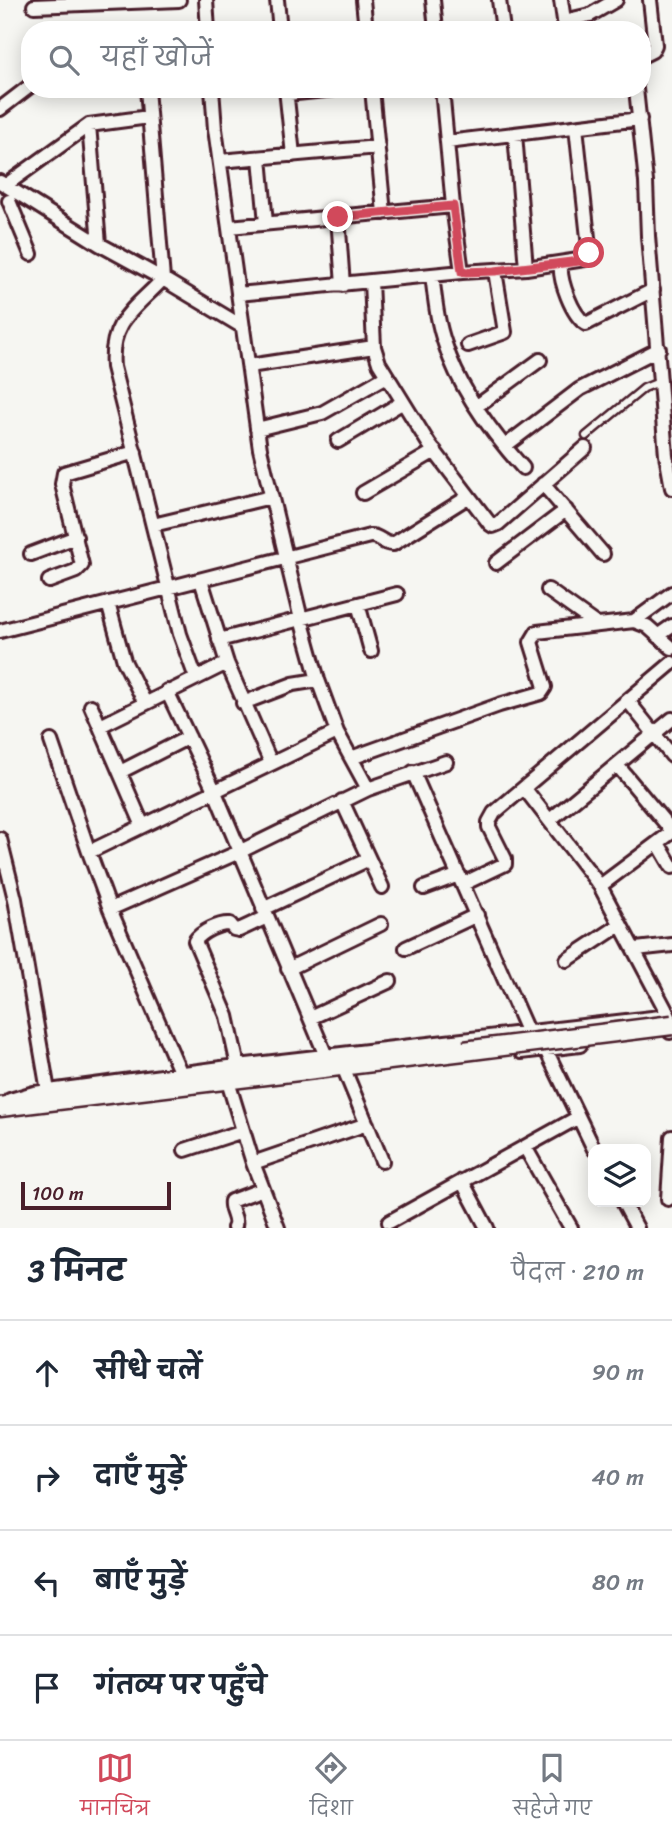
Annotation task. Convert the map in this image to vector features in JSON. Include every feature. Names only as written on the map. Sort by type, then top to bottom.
[{"type":"main road","points":[[0,1107],[464,1051],[671,1020]]},
{"type":"street","points":[[34,6],[68,2],[179,0]]},
{"type":"street","points":[[206,0],[207,21]]},
{"type":"street","points":[[277,0],[279,21]]},
{"type":"street","points":[[363,0],[365,21]]},
{"type":"street","points":[[433,0],[435,21]]},
{"type":"street","points":[[499,0],[502,21]]},
{"type":"street","points":[[561,0],[564,21]]},
{"type":"street","points":[[576,21],[616,0]]},
{"type":"street","points":[[650,0],[655,45],[651,52]]},
{"type":"street","points":[[0,108],[21,93]]},
{"type":"street","points":[[148,98],[163,279],[121,323],[114,336],[113,367],[180,634],[196,678]]},
{"type":"street","points":[[213,98],[257,429],[271,497],[318,680],[337,732],[368,789]]},
{"type":"street","points":[[288,98],[293,155]]},
{"type":"street","points":[[373,98],[384,212]]},
{"type":"street","points":[[443,98],[462,272]]},
{"type":"street","points":[[637,98],[666,455],[672,488]]},
{"type":"street","points":[[149,117],[89,125],[3,184],[99,244],[243,327]]},
{"type":"street","points":[[447,142],[640,119]]},
{"type":"street","points":[[89,125],[99,244]]},
{"type":"street","points":[[238,295],[580,261],[589,253],[576,127]]},
{"type":"street","points":[[515,134],[526,268]]},
{"type":"street","points":[[220,162],[378,147]]},
{"type":"street","points":[[260,158],[266,223]]},
{"type":"street","points":[[22,195],[5,203],[31,254]]},
{"type":"street","points":[[229,227],[453,206]]},
{"type":"street","points":[[338,217],[343,285]]},
{"type":"street","points":[[561,264],[562,284],[580,320],[586,324],[653,290]]},
{"type":"street","points":[[468,345],[505,332],[495,271]]},
{"type":"street","points":[[432,275],[437,317],[445,346],[458,375],[477,406],[523,468]]},
{"type":"street","points":[[371,281],[374,347],[387,376],[435,451],[490,524],[496,526],[585,442]]},
{"type":"street","points":[[250,366],[374,347]]},
{"type":"street","points":[[505,446],[580,389],[659,349]]},
{"type":"street","points":[[477,406],[540,360]]},
{"type":"street","points":[[257,429],[322,413],[387,376]]},
{"type":"street","points":[[338,440],[403,402]]},
{"type":"street","points":[[363,493],[435,451]]},
{"type":"street","points":[[49,581],[82,565],[62,484],[64,473],[135,452]]},
{"type":"street","points":[[543,484],[603,554]]},
{"type":"street","points":[[153,525],[271,497]]},
{"type":"street","points":[[0,631],[373,536],[393,544],[468,497]]},
{"type":"street","points":[[496,563],[566,510]]},
{"type":"street","points":[[31,554],[76,537]]},
{"type":"street","points":[[201,580],[227,663],[271,763]]},
{"type":"street","points":[[548,590],[597,625]]},
{"type":"street","points":[[634,621],[672,593]]},
{"type":"street","points":[[219,640],[397,594]]},
{"type":"street","points":[[108,603],[124,661],[145,703]]},
{"type":"street","points":[[358,604],[371,651]]},
{"type":"street","points":[[351,758],[475,713],[541,693],[545,687],[531,642],[533,636],[543,630],[634,621],[647,626],[672,648]]},
{"type":"street","points":[[659,635],[672,626]]},
{"type":"street","points":[[100,726],[227,663]]},
{"type":"street","points":[[424,888],[461,880],[505,864],[489,827],[494,813],[672,663]]},
{"type":"street","points":[[243,703],[293,684],[318,680]]},
{"type":"street","points":[[167,691],[215,792],[326,1056]]},
{"type":"street","points":[[628,701],[672,756]]},
{"type":"street","points":[[91,706],[143,826]]},
{"type":"street","points":[[550,820],[672,719]]},
{"type":"street","points":[[89,852],[337,732]]},
{"type":"street","points":[[120,772],[189,737]]},
{"type":"street","points":[[51,741],[110,909],[181,1074]]},
{"type":"street","points":[[110,909],[239,852],[368,789],[446,762]]},
{"type":"street","points":[[600,886],[672,832],[617,765]]},
{"type":"street","points":[[413,772],[528,1032],[530,1051]]},
{"type":"street","points":[[525,789],[600,886],[636,949],[671,1020],[672,1046]]},
{"type":"street","points":[[342,801],[382,887]]},
{"type":"street","points":[[0,839],[15,899],[48,1091]]},
{"type":"street","points":[[658,843],[672,867]]},
{"type":"street","points":[[238,1066],[227,1016],[195,941],[199,935],[225,923],[239,930],[265,913],[369,859]]},
{"type":"street","points":[[406,948],[477,915]]},
{"type":"street","points":[[288,969],[382,924]]},
{"type":"street","points":[[567,960],[620,925]]},
{"type":"street","points":[[636,949],[672,945]]},
{"type":"street","points":[[310,1018],[390,981]]},
{"type":"street","points":[[0,1107],[33,1093],[238,1066],[528,1032],[671,1020]]},
{"type":"street","points":[[0,1107],[34,1111],[546,1050],[671,1032]]},
{"type":"street","points":[[546,1050],[591,1144]]},
{"type":"street","points":[[346,1074],[382,1161]]},
{"type":"street","points":[[230,1088],[253,1163],[278,1228]]},
{"type":"street","points":[[390,1222],[578,1118]]},
{"type":"street","points":[[253,1163],[367,1124]]},
{"type":"street","points":[[185,1150],[243,1130]]},
{"type":"street","points":[[668,1199],[672,1137]]},
{"type":"street","points":[[525,1147],[571,1228]]},
{"type":"street","points":[[462,1181],[487,1228]]},
{"type":"street","points":[[234,1228],[236,1225],[230,1207],[231,1201],[263,1189]]},
{"type":"street","points":[[626,1207],[637,1228]]},
{"type":"lane","points":[[585,442],[644,388],[661,381]]},
{"type":"route","points":[[338,217],[453,206],[462,272],[561,264],[580,261],[589,253]]}]
